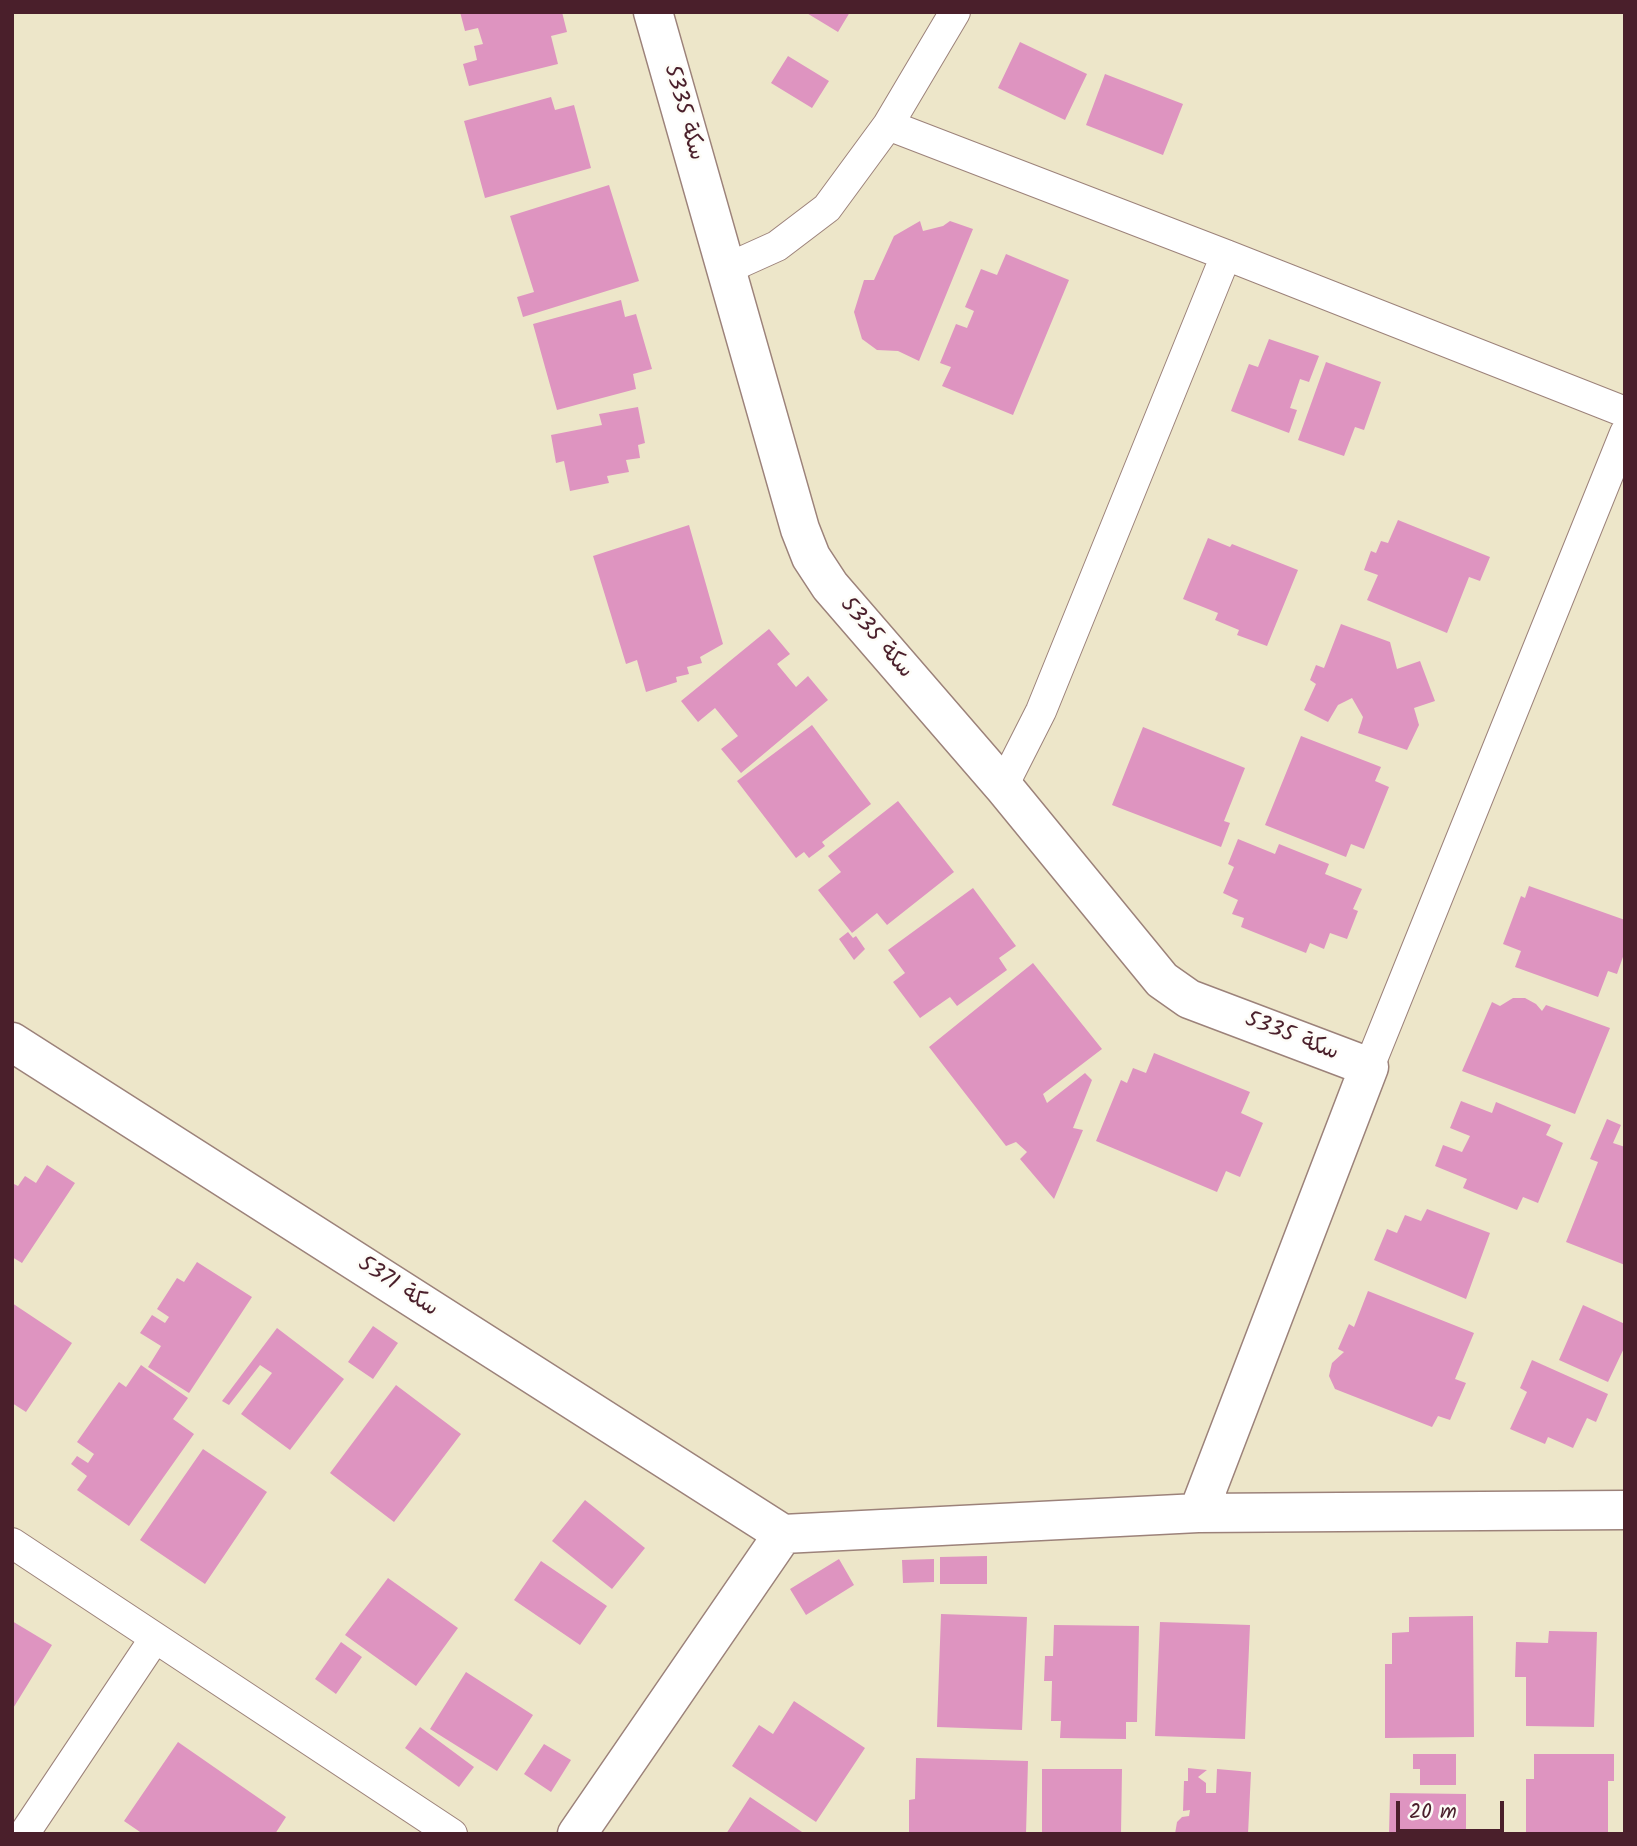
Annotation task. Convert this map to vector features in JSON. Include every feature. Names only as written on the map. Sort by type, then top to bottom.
[{"type":"street","name":"سكة 5335","points":[[653,12],[800,529],[811,557],[830,586],[1003,786],[1162,980],[1189,999],[1369,1067]]},
{"type":"street","points":[[726,269],[777,246],[827,208],[888,125],[955,12]]},
{"type":"street","points":[[888,125],[1625,412]]},
{"type":"street","points":[[1003,786],[1041,711],[1226,255]]},
{"type":"street","points":[[1198,1513],[1369,1067],[1625,433]]},
{"type":"street","name":"سكة 5371","points":[[12,1042],[783,1534]]},
{"type":"street","points":[[577,1834],[783,1534],[1198,1513],[1625,1510]]},
{"type":"street","points":[[12,1544],[452,1834]]},
{"type":"street","points":[[24,1834],[155,1637]]},
{"type":"building","points":[[460,12],[562,12],[567,32],[551,36],[558,64],[469,86],[463,64],[477,60],[474,46],[483,44],[478,28],[465,31]]},
{"type":"building","points":[[805,12],[850,12],[838,32]]},
{"type":"building","points":[[1020,42],[1087,74],[1065,120],[998,88]]},
{"type":"building","points":[[788,56],[829,81],[812,108],[771,83]]},
{"type":"building","points":[[1105,74],[1183,104],[1163,155],[1086,125]]},
{"type":"building","points":[[551,97],[555,110],[574,105],[591,168],[485,198],[464,121]]},
{"type":"building","points":[[609,185],[639,281],[523,317],[517,297],[534,292],[510,216]]},
{"type":"building","points":[[920,221],[923,231],[943,226],[950,221],[973,229],[919,361],[898,351],[877,350],[862,339],[854,312],[864,280],[874,280],[894,236]]},
{"type":"building","points":[[1006,254],[1069,280],[1013,415],[942,386],[951,367],[940,363],[956,324],[967,328],[974,311],[965,307],[981,269],[997,275]]},
{"type":"building","points":[[621,300],[625,317],[636,314],[652,369],[633,374],[636,389],[557,410],[533,324]]},
{"type":"building","points":[[1269,339],[1319,356],[1309,382],[1300,379],[1290,408],[1297,410],[1289,433],[1231,411],[1249,364],[1258,367]]},
{"type":"building","points":[[1326,362],[1381,382],[1364,430],[1355,427],[1344,456],[1298,440]]},
{"type":"building","points":[[638,407],[645,443],[638,445],[640,458],[626,460],[629,472],[607,476],[609,483],[570,491],[564,461],[556,463],[551,435],[602,425],[599,414]]},
{"type":"building","points":[[1398,520],[1490,557],[1480,581],[1469,577],[1447,633],[1367,600],[1378,575],[1364,570],[1371,551],[1376,553],[1381,541],[1388,543]]},
{"type":"building","points":[[689,525],[723,644],[700,657],[702,663],[687,667],[689,674],[676,677],[677,682],[646,692],[637,660],[626,664],[593,556]]},
{"type":"building","points":[[1208,538],[1230,547],[1232,544],[1298,570],[1267,646],[1237,635],[1239,630],[1215,620],[1218,613],[1183,599]]},
{"type":"building","points":[[1341,624],[1390,642],[1397,669],[1420,661],[1435,701],[1414,708],[1419,725],[1407,750],[1358,733],[1363,717],[1352,698],[1338,705],[1328,722],[1304,710],[1316,684],[1310,680],[1316,665],[1324,668]]},
{"type":"building","points":[[769,629],[790,654],[777,664],[796,687],[808,676],[828,700],[741,773],[721,749],[738,736],[715,708],[698,722],[681,701]]},
{"type":"building","points":[[812,725],[871,804],[822,842],[825,846],[809,858],[804,852],[796,858],[737,781]]},
{"type":"building","points":[[1143,727],[1245,768],[1224,821],[1230,823],[1221,847],[1112,805]]},
{"type":"building","points":[[1301,736],[1381,767],[1375,781],[1389,787],[1364,849],[1351,844],[1346,857],[1265,825]]},
{"type":"building","points":[[898,801],[954,872],[887,925],[877,913],[852,933],[818,890],[841,872],[828,856]]},
{"type":"building","points":[[1238,839],[1275,854],[1279,844],[1329,864],[1325,874],[1362,889],[1353,909],[1358,911],[1347,939],[1330,933],[1324,949],[1310,943],[1306,953],[1241,927],[1244,918],[1232,914],[1238,900],[1223,893],[1234,867],[1228,864]]},
{"type":"building","points":[[1529,886],[1625,920],[1625,951],[1617,974],[1608,971],[1598,997],[1515,967],[1521,951],[1503,944],[1521,896],[1525,898]]},
{"type":"building","points":[[973,888],[1016,946],[999,958],[1007,970],[957,1006],[950,997],[920,1018],[893,982],[905,973],[888,950]]},
{"type":"building","points":[[848,932],[853,938],[856,936],[865,949],[854,960],[839,939]]},
{"type":"building","points":[[1033,963],[1102,1049],[1043,1094],[1047,1103],[1085,1073],[1092,1080],[1073,1128],[1083,1130],[1054,1199],[1020,1159],[1027,1152],[1016,1142],[1006,1146],[929,1047]]},
{"type":"building","points":[[1513,998],[1525,998],[1542,1011],[1546,1005],[1610,1028],[1575,1114],[1462,1071],[1492,1002],[1500,1006]]},
{"type":"building","points":[[1154,1053],[1250,1092],[1241,1113],[1263,1123],[1240,1177],[1226,1171],[1217,1192],[1096,1141],[1121,1080],[1127,1083],[1133,1068],[1146,1073]]},
{"type":"building","points":[[1461,1101],[1492,1113],[1496,1102],[1551,1125],[1546,1135],[1563,1143],[1538,1203],[1523,1197],[1517,1210],[1463,1188],[1467,1179],[1435,1166],[1443,1145],[1462,1152],[1470,1136],[1450,1128]]},
{"type":"building","points":[[1607,1119],[1621,1125],[1613,1143],[1625,1147],[1625,1265],[1566,1242],[1598,1162],[1590,1159]]},
{"type":"building","points":[[47,1165],[75,1183],[22,1263],[12,1257],[12,1183],[18,1186],[25,1176],[36,1183]]},
{"type":"building","points":[[1427,1209],[1490,1233],[1466,1299],[1374,1260],[1387,1229],[1397,1233],[1405,1215],[1421,1221]]},
{"type":"building","points":[[197,1262],[252,1297],[189,1393],[148,1367],[161,1346],[140,1333],[152,1315],[165,1323],[169,1317],[157,1309],[177,1278],[184,1282]]},
{"type":"building","points":[[1368,1291],[1474,1333],[1455,1379],[1466,1383],[1450,1420],[1438,1416],[1432,1427],[1335,1389],[1329,1376],[1332,1363],[1344,1352],[1338,1349],[1349,1324],[1354,1327]]},
{"type":"building","points":[[12,1303],[72,1343],[26,1412],[12,1403]]},
{"type":"building","points":[[1583,1305],[1625,1324],[1625,1346],[1608,1382],[1559,1360]]},
{"type":"building","points":[[373,1326],[398,1343],[373,1379],[348,1362]]},
{"type":"building","points":[[277,1328],[344,1379],[290,1450],[241,1414],[272,1373],[260,1365],[229,1405],[222,1401]]},
{"type":"building","points":[[1532,1360],[1608,1394],[1596,1422],[1587,1418],[1573,1448],[1548,1437],[1545,1444],[1510,1429],[1527,1392],[1520,1388]]},
{"type":"building","points":[[141,1365],[188,1398],[173,1419],[194,1434],[129,1526],[77,1490],[87,1476],[71,1464],[77,1456],[88,1463],[94,1454],[77,1442],[119,1382],[126,1387]]},
{"type":"building","points":[[396,1385],[461,1434],[394,1522],[330,1473]]},
{"type":"building","points":[[203,1449],[267,1492],[205,1584],[140,1540]]},
{"type":"building","points":[[585,1500],[645,1548],[612,1589],[552,1541]]},
{"type":"building","points":[[987,1556],[987,1584],[940,1584],[940,1557]]},
{"type":"building","points":[[839,1559],[854,1585],[806,1615],[790,1589]]},
{"type":"building","points":[[934,1559],[934,1582],[903,1583],[902,1560]]},
{"type":"building","points":[[541,1561],[607,1606],[580,1645],[514,1600]]},
{"type":"building","points":[[388,1578],[458,1628],[416,1686],[345,1635]]},
{"type":"building","points":[[941,1614],[1027,1617],[1022,1730],[937,1727]]},
{"type":"building","points":[[1473,1616],[1474,1737],[1385,1738],[1385,1664],[1392,1664],[1392,1633],[1409,1632],[1409,1617]]},
{"type":"building","points":[[12,1621],[52,1645],[12,1710]]},
{"type":"building","points":[[1160,1622],[1250,1625],[1245,1739],[1155,1736]]},
{"type":"building","points":[[1054,1625],[1139,1626],[1137,1722],[1126,1722],[1126,1739],[1060,1738],[1061,1721],[1051,1721],[1052,1681],[1044,1681],[1045,1656],[1053,1656]]},
{"type":"building","points":[[1549,1631],[1597,1632],[1594,1727],[1526,1726],[1526,1677],[1515,1677],[1516,1642],[1548,1643]]},
{"type":"building","points":[[341,1642],[362,1657],[336,1694],[315,1679]]},
{"type":"building","points":[[466,1672],[533,1715],[497,1771],[430,1729]]},
{"type":"building","points":[[794,1701],[865,1748],[816,1822],[732,1766],[759,1725],[773,1734]]},
{"type":"building","points":[[420,1727],[474,1767],[459,1787],[405,1748]]},
{"type":"building","points":[[178,1742],[286,1817],[275,1834],[143,1834],[124,1821]]},
{"type":"building","points":[[544,1744],[571,1760],[551,1792],[524,1774]]},
{"type":"building","points":[[1413,1754],[1456,1754],[1456,1785],[1420,1785],[1420,1769],[1413,1769]]},
{"type":"building","points":[[1534,1754],[1614,1754],[1614,1781],[1608,1781],[1608,1834],[1526,1834],[1526,1779],[1534,1779]]},
{"type":"building","points":[[916,1758],[1028,1761],[1026,1834],[909,1834],[909,1800],[915,1799]]},
{"type":"building","points":[[1188,1768],[1207,1770],[1198,1777],[1206,1783],[1206,1793],[1216,1793],[1217,1769],[1251,1772],[1248,1834],[1175,1834],[1177,1822],[1182,1817],[1189,1816],[1190,1810],[1183,1811],[1184,1781],[1188,1781]]},
{"type":"building","points":[[1042,1769],[1122,1769],[1121,1834],[1042,1834]]},
{"type":"building","points":[[1390,1793],[1466,1794],[1466,1834],[1389,1834]]},
{"type":"building","points":[[750,1797],[805,1834],[726,1834]]}]
